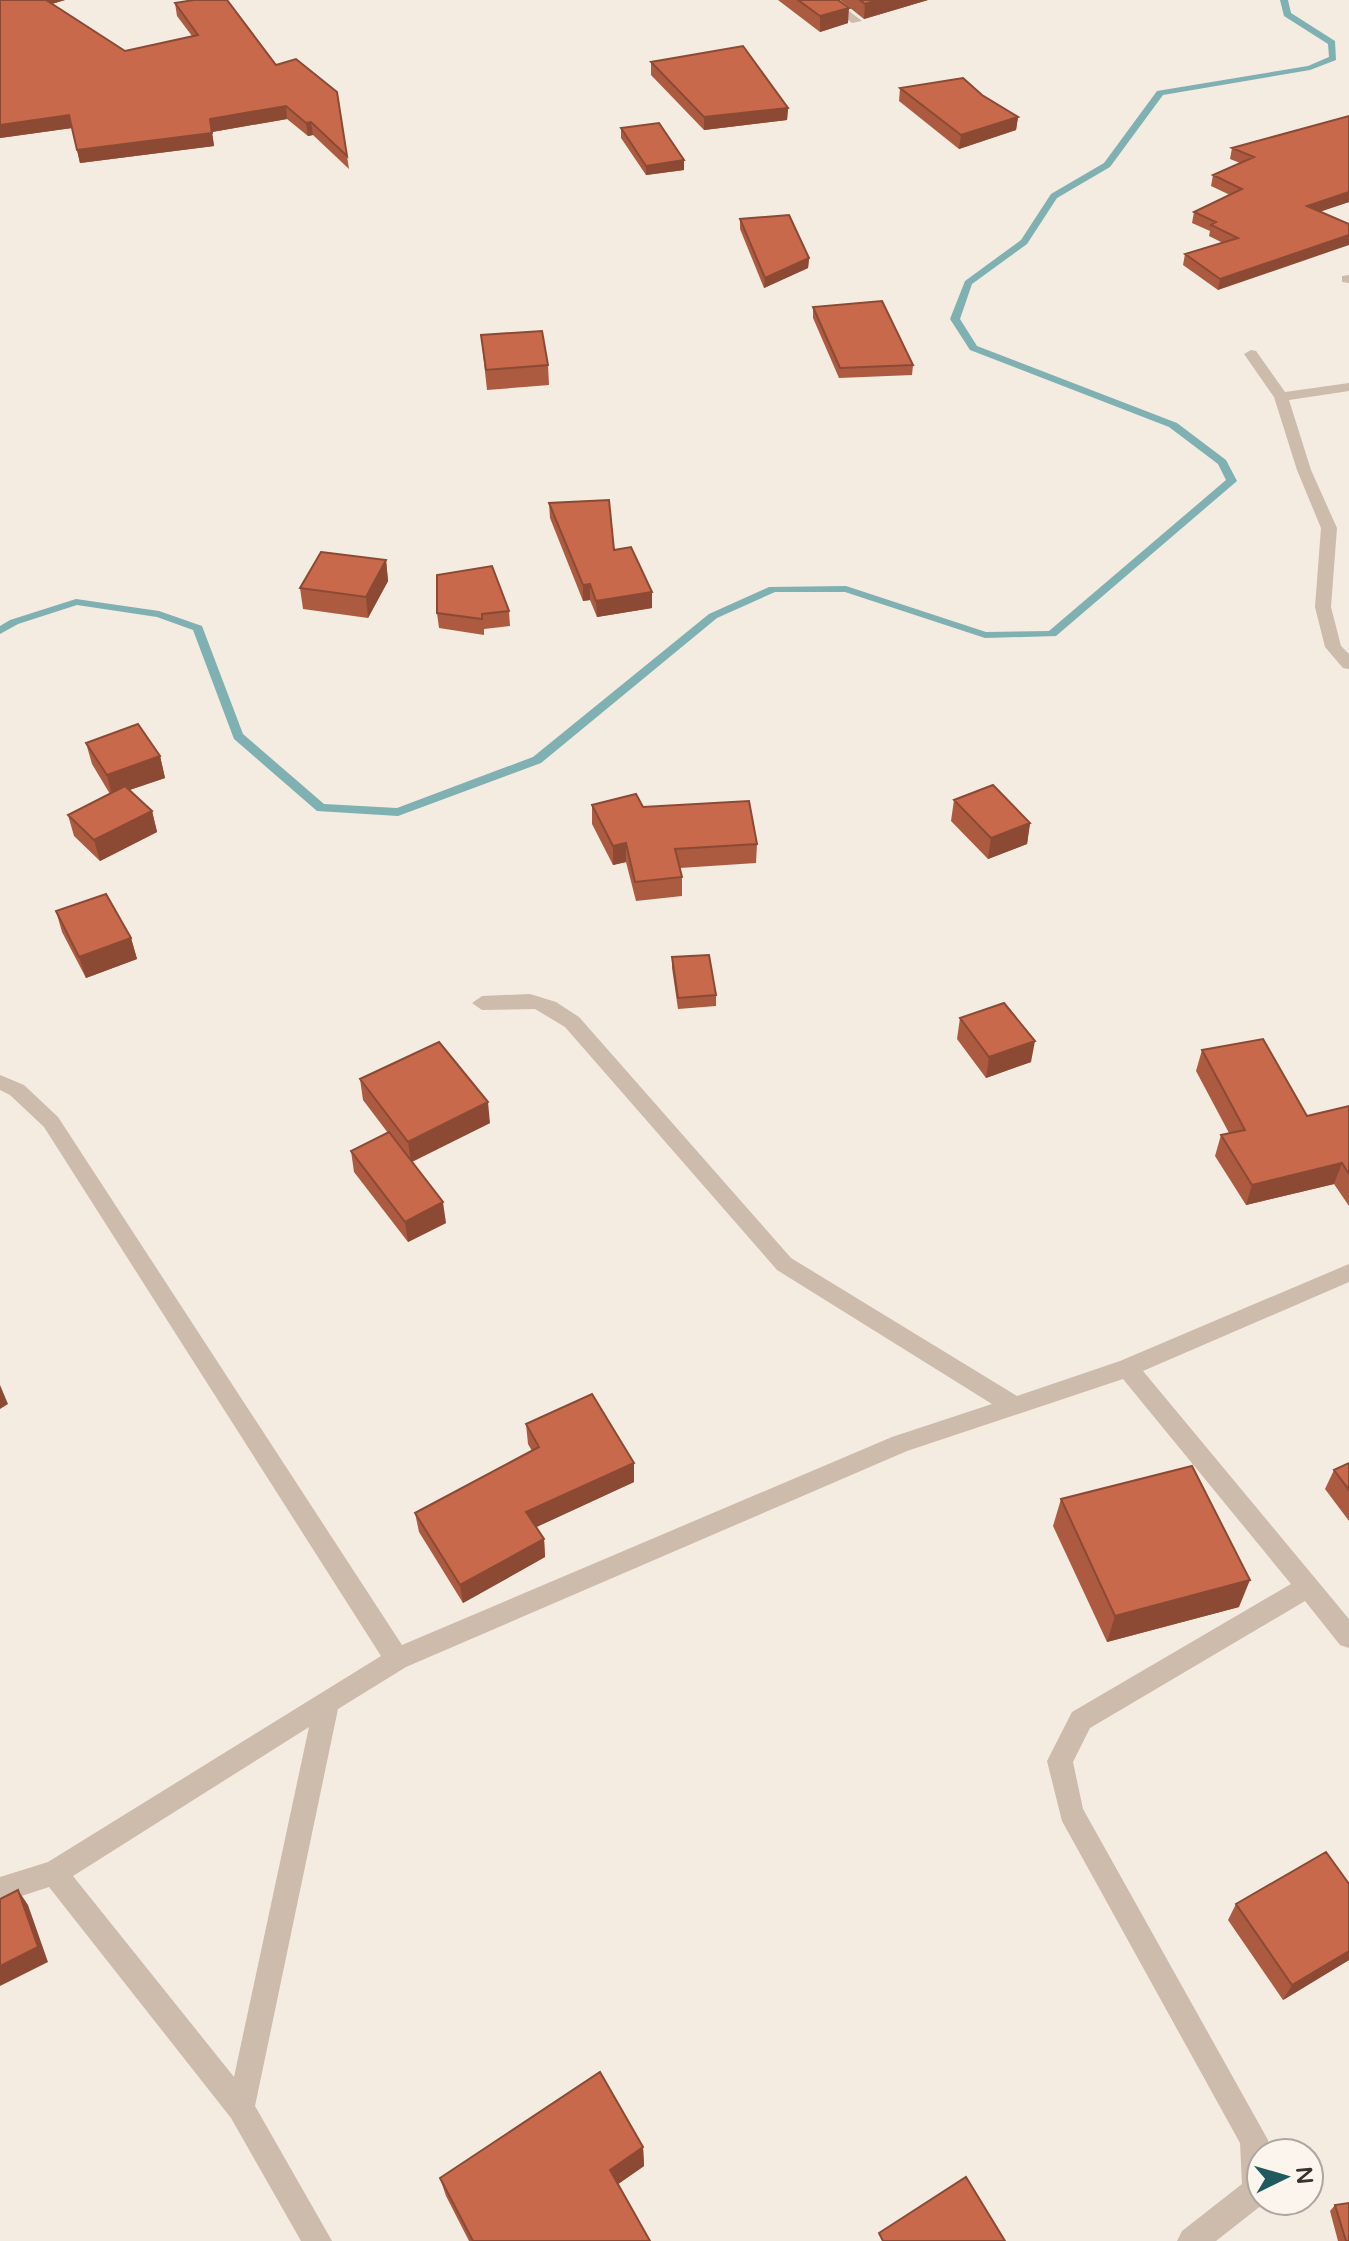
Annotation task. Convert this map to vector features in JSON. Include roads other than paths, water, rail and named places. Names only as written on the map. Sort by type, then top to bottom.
[{"type":"street","points":[[828,0],[856,21]]},
{"type":"street","points":[[1251,354],[1281,397],[1304,470],[1329,528],[1323,607],[1333,647],[1349,664]]},
{"type":"street","points":[[1281,397],[1349,387]]},
{"type":"street","points":[[482,1003],[529,1000],[551,1006],[562,1014],[784,1264],[1015,1406]]},
{"type":"street","points":[[0,1082],[17,1090],[51,1122],[397,1659]]},
{"type":"street","points":[[0,1890],[54,1873],[397,1659],[900,1444],[1127,1368],[1349,1273]]},
{"type":"street","points":[[1127,1368],[1349,1637]]},
{"type":"street","points":[[1192,2241],[1257,2191],[1254,2140],[1071,1812],[1060,1761],[1081,1720],[1308,1587]]},
{"type":"street","points":[[241,2108],[327,1703]]},
{"type":"street","points":[[54,1873],[241,2108],[317,2241]]},
{"type":"waterway","points":[[0,631],[14,622],[76,602],[159,614],[198,628],[238,736],[321,808],[398,812],[537,760],[713,616],[773,589],[846,589],[985,635],[1052,634],[1232,481],[1222,462],[1173,425],[973,348],[955,319],[968,283],[1024,242],[1054,196],[1107,165],[1160,93],[1310,68],[1333,58],[1332,43],[1287,14],[1284,0]]}]
